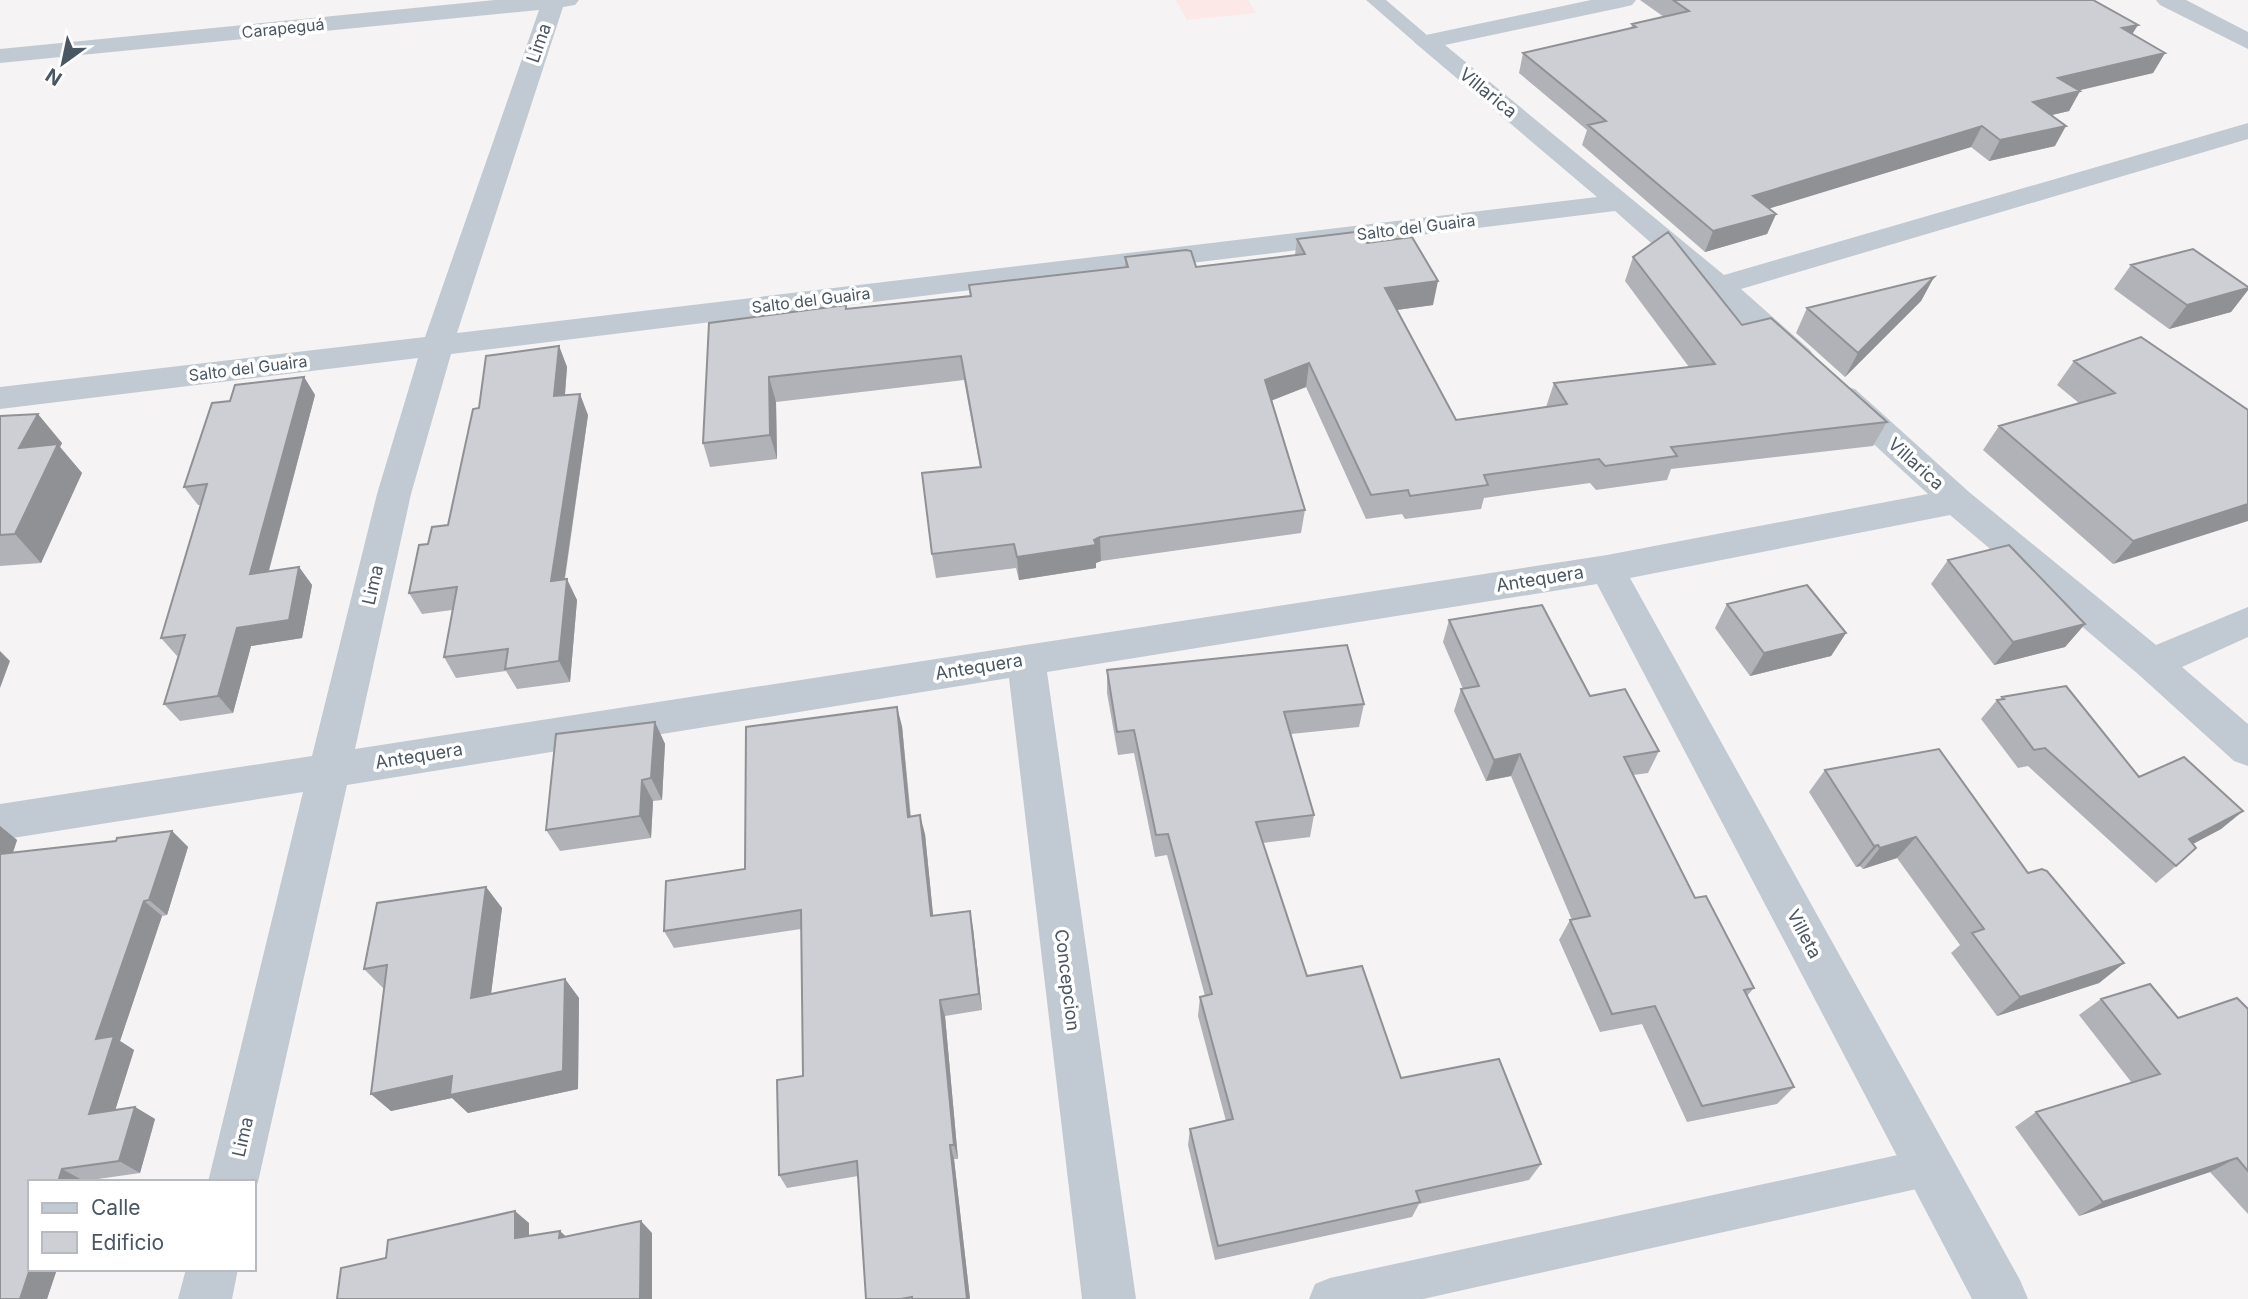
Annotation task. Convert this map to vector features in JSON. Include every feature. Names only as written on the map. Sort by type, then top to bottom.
[{"type":"street","name":"Carapeguá","points":[[0,57],[558,0]]},
{"type":"street","name":"Lima","points":[[233,1180],[394,494],[437,346],[558,0]]},
{"type":"street","points":[[1426,42],[1624,0]]},
{"type":"street","points":[[2168,0],[2248,42]]},
{"type":"street","name":"Villarica","points":[[1426,42],[1721,285],[1957,501],[2152,663],[2248,749]]},
{"type":"street","points":[[1721,285],[2248,131]]},
{"type":"street","name":"Salto del Guaira","points":[[0,398],[1622,202]]},
{"type":"street","name":"Antequera","points":[[0,822],[1607,569],[1957,501]]},
{"type":"street","name":"Villeta","points":[[1607,569],[2001,1299]]},
{"type":"street","points":[[2152,663],[2248,621]]},
{"type":"street","name":"Concepcion","points":[[1026,660],[1109,1299]]},
{"type":"street","points":[[205,1299],[212,1271]]},
{"type":"lane","points":[[1375,0],[1426,42]]},
{"type":"lane","points":[[1330,1299],[1930,1167]]},
{"type":"shaded area","points":[[1176,0],[1248,0],[1256,13],[1187,20]]},
{"type":"building","points":[[1673,0],[2093,0],[2138,25],[2122,28],[2165,53],[2058,78],[2080,91],[2033,102],[2066,126],[2000,140],[1982,126],[1753,196],[1776,214],[1713,231],[1588,125],[1606,121],[1523,53],[1636,27],[1632,24],[1689,11]]},
{"type":"building","points":[[1363,231],[1367,243],[1412,237],[1438,281],[1385,288],[1456,420],[1567,404],[1554,383],[1715,364],[1633,257],[1668,232],[1742,325],[1771,318],[1887,422],[1671,447],[1677,456],[1605,466],[1599,459],[1484,475],[1488,485],[1410,496],[1408,490],[1371,495],[1309,363],[1265,380],[1305,510],[1100,537],[1094,540],[1096,545],[1017,557],[1014,544],[932,554],[922,473],[981,467],[961,356],[769,377],[770,435],[703,443],[709,323],[846,305],[846,309],[971,296],[969,285],[1128,267],[1125,257],[1186,250],[1191,251],[1196,267],[1305,254],[1297,239]]},
{"type":"building","points":[[2193,249],[2248,288],[2187,305],[2131,265]]},
{"type":"building","points":[[1934,277],[1858,353],[1807,308]]},
{"type":"building","points":[[2141,337],[2248,410],[2248,504],[2133,541],[1999,426],[2115,393],[2074,361]]},
{"type":"building","points":[[559,346],[554,396],[580,394],[551,581],[567,579],[559,661],[505,669],[508,649],[444,657],[457,587],[409,593],[419,545],[428,544],[432,527],[448,525],[473,409],[479,408],[486,356]]},
{"type":"building","points":[[304,377],[250,574],[299,567],[289,620],[237,628],[218,696],[164,704],[185,635],[161,638],[207,484],[184,487],[212,403],[230,401],[235,385]]},
{"type":"building","points":[[38,414],[19,448],[58,444],[15,534],[0,535],[0,416]]},
{"type":"building","points":[[2009,545],[2085,624],[2013,642],[1948,560]]},
{"type":"building","points":[[1807,585],[1846,633],[1764,653],[1727,604]]},
{"type":"building","points":[[1542,605],[1590,696],[1625,689],[1659,751],[1624,757],[1695,898],[1706,896],[1754,988],[1744,990],[1794,1087],[1702,1106],[1655,1006],[1612,1014],[1570,920],[1590,916],[1520,754],[1494,760],[1461,689],[1479,686],[1449,620]]},
{"type":"building","points":[[1347,645],[1364,704],[1284,712],[1314,815],[1256,822],[1307,976],[1362,966],[1401,1078],[1499,1059],[1541,1164],[1416,1191],[1420,1202],[1218,1246],[1190,1129],[1233,1119],[1200,997],[1212,994],[1168,834],[1156,835],[1134,730],[1117,732],[1107,670]]},
{"type":"building","points":[[2066,686],[2139,777],[2184,757],[2243,811],[2189,839],[2196,848],[2176,866],[2045,748],[2034,750],[1997,700]]},
{"type":"building","points":[[897,707],[908,817],[920,815],[931,916],[970,911],[979,994],[940,1000],[954,1145],[950,1145],[967,1299],[866,1299],[857,1161],[779,1175],[777,1080],[803,1076],[801,910],[664,931],[666,881],[745,869],[746,727]]},
{"type":"building","points":[[655,722],[651,778],[642,780],[640,816],[546,830],[556,734]]},
{"type":"building","points":[[1939,749],[2028,873],[2042,869],[2047,871],[2124,963],[2020,997],[1972,933],[1984,929],[1916,837],[1880,848],[1878,845],[1874,846],[1825,770]]},
{"type":"building","points":[[172,831],[149,900],[144,901],[96,1039],[114,1036],[89,1114],[135,1107],[119,1161],[62,1169],[59,1180],[28,1180],[29,1271],[20,1299],[0,1299],[0,854],[116,841],[117,838]]},
{"type":"building","points":[[486,887],[471,998],[565,979],[563,1071],[450,1095],[452,1076],[371,1094],[387,965],[364,969],[377,903]]},
{"type":"building","points":[[2150,984],[2178,1018],[2237,998],[2248,1009],[2248,1171],[2237,1158],[2103,1202],[2036,1112],[2160,1074],[2101,999]]},
{"type":"building","points":[[515,1211],[515,1238],[560,1231],[559,1238],[641,1221],[640,1299],[337,1299],[341,1268],[386,1258],[388,1240]]}]
